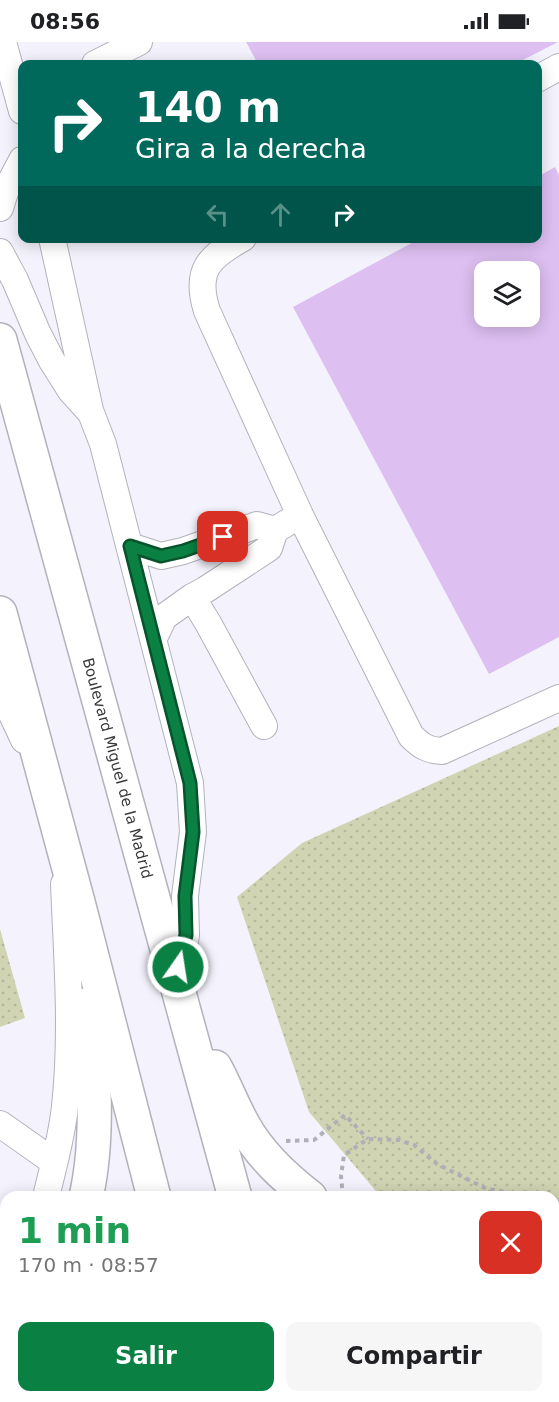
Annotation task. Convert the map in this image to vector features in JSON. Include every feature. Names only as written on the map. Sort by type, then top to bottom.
[{"type":"highway","name":"Boulevard Miguel de la Madrid","points":[[0,340],[233,1191]]},
{"type":"highway","points":[[0,613],[152,1191]]},
{"type":"highway","points":[[78,902],[76,927],[89,1022],[93,1094],[92,1143],[87,1191]]},
{"type":"highway","points":[[189,1029],[207,1053],[255,1144],[283,1175],[303,1191]]},
{"type":"street","points":[[3,42],[18,96]]},
{"type":"street","points":[[103,60],[134,43]]},
{"type":"street","points":[[542,76],[559,67]]},
{"type":"street","points":[[0,208],[5,192],[18,168]]},
{"type":"street","points":[[53,243],[91,414],[103,444],[190,783],[193,832],[185,896],[186,935],[183,953],[174,977]]},
{"type":"street","points":[[234,243],[221,250],[208,262],[203,274],[202,294],[207,311],[300,515],[411,736],[422,747],[431,750],[451,748],[559,698]]},
{"type":"street","points":[[0,252],[15,279],[52,361],[71,391],[91,414]]},
{"type":"street","points":[[154,638],[164,617],[269,548],[275,530],[300,515]]},
{"type":"street","points":[[130,546],[161,556],[183,551],[258,525],[275,530]]},
{"type":"street","points":[[192,597],[264,726]]},
{"type":"street","points":[[0,689],[45,785]]},
{"type":"street","points":[[47,1191],[64,1117],[68,1076],[62,844]]},
{"type":"street","points":[[0,1124],[54,1162]]},
{"type":"path","points":[[310,1141],[319,1138],[345,1115],[368,1139]]},
{"type":"path","points":[[342,1191],[341,1176],[344,1155],[368,1139],[399,1140],[414,1145],[437,1164],[487,1189],[499,1191]]},
{"type":"green space","points":[[559,726],[559,1191],[376,1191],[309,1112],[237,897],[302,843]]},
{"type":"green space","points":[[0,929],[25,1018],[0,1027]]},
{"type":"building","points":[[246,42],[558,42],[523,60],[256,60]]},
{"type":"building","points":[[555,167],[559,175],[559,637],[489,674],[293,307],[412,243],[542,243],[542,174]]},
{"type":"route","points":[[178,967],[186,935],[186,876],[191,854],[193,807],[190,783],[130,546],[161,556],[223,537]]}]
